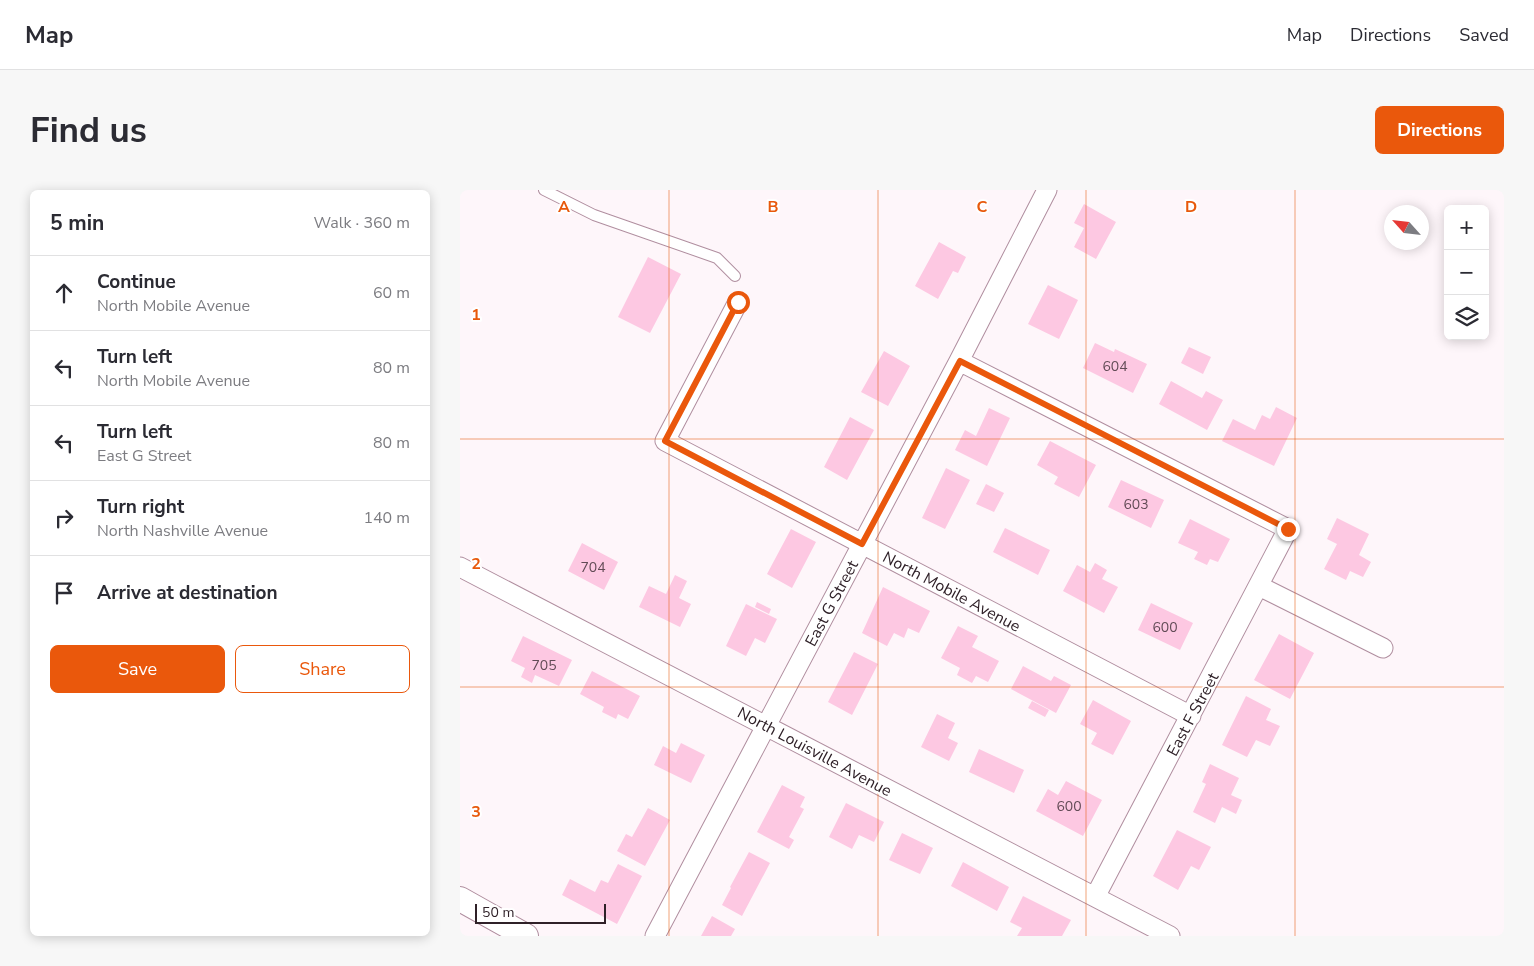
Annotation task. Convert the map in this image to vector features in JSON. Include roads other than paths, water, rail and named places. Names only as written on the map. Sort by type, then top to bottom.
[{"type":"street","name":"East G Street","points":[[655,936],[960,361],[1047,190]]},
{"type":"street","name":"North Mobile Avenue","points":[[738,302],[665,441],[1191,716]]},
{"type":"street","name":"East F Street","points":[[960,361],[1288,529],[1095,898]]},
{"type":"street","name":"North Louisville Avenue","points":[[460,567],[1170,936]]},
{"type":"street","points":[[1259,586],[1383,648]]},
{"type":"street","points":[[460,899],[526,936]]},
{"type":"lane","points":[[544,190],[594,215],[717,258],[735,276]]}]
